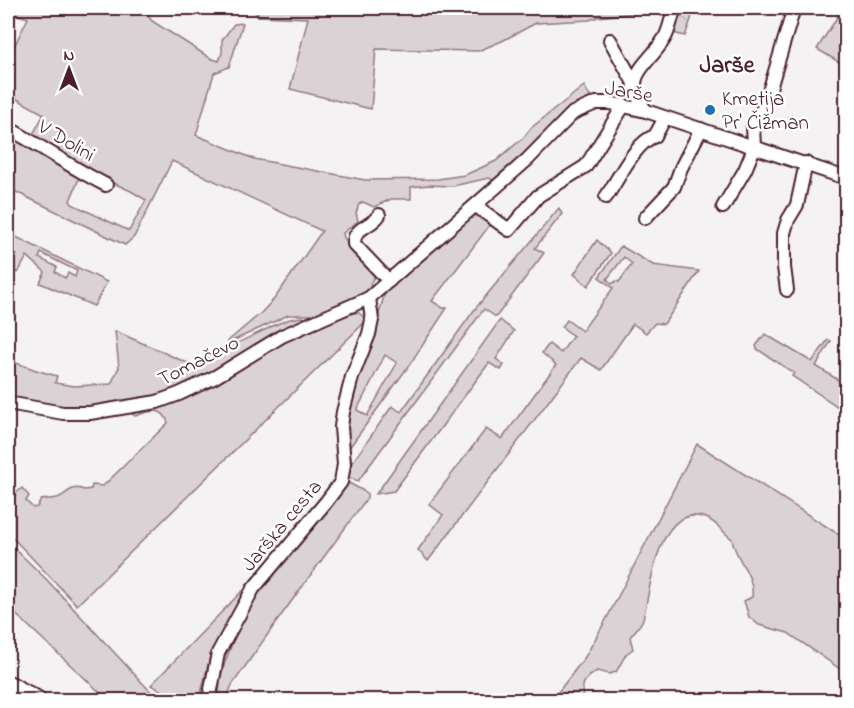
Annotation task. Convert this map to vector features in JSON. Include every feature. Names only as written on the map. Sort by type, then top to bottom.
[{"type":"highway","points":[[8,685],[36,700]]},
{"type":"street","points":[[634,83],[643,65],[665,38],[675,8]]},
{"type":"street","points":[[723,207],[745,170],[754,148],[753,125],[765,105],[794,8]]},
{"type":"street","points":[[610,40],[634,83],[637,99],[646,111]]},
{"type":"street","name":"Jarše","points":[[389,281],[527,160],[573,113],[596,103],[624,105],[646,111],[846,178]]},
{"type":"street","points":[[476,206],[510,230],[538,196],[586,166],[624,105]]},
{"type":"street","points":[[606,197],[630,160],[642,144],[655,136],[665,118]]},
{"type":"street","name":"V Dolini","points":[[8,128],[106,185]]},
{"type":"street","points":[[645,218],[674,187],[701,129]]},
{"type":"street","points":[[787,290],[784,233],[797,204],[806,163]]},
{"type":"street","points":[[379,215],[374,222],[357,232],[353,240],[354,244],[389,281]]},
{"type":"street","name":"Tomačevo","points":[[8,403],[63,413],[90,413],[157,402],[215,377],[292,331],[341,312],[369,298],[389,281]]},
{"type":"street","name":"Jarška cesta","points":[[208,700],[218,653],[253,589],[341,482],[344,464],[341,427],[343,412],[352,377],[371,327],[369,298]]},
{"type":"green space","points":[[8,8],[158,8],[147,15],[152,21],[210,58],[219,61],[222,53],[222,40],[234,24],[243,23],[229,67],[214,73],[196,135],[254,159],[365,180],[438,179],[465,175],[496,161],[531,128],[584,86],[591,98],[574,106],[497,182],[489,178],[453,186],[411,187],[411,199],[391,199],[374,207],[363,202],[359,204],[356,213],[358,221],[343,233],[344,238],[377,272],[370,284],[372,289],[359,299],[316,315],[288,315],[228,343],[275,298],[322,231],[172,161],[134,237],[125,245],[8,188],[8,157],[18,137],[80,176],[70,201],[72,204],[129,231],[146,200],[82,169],[31,138],[44,114],[8,94],[8,59],[28,18],[8,12]]},
{"type":"green space","points":[[249,8],[547,8],[548,10],[673,8],[671,13],[646,12],[589,20],[536,23],[478,51],[376,49],[371,109],[290,89],[308,18],[257,16],[258,14]]},
{"type":"green space","points":[[681,8],[695,8],[685,36],[673,33]]},
{"type":"green space","points":[[843,8],[846,8],[846,54],[842,64],[817,49]]},
{"type":"green space","points":[[559,208],[562,214],[535,248],[544,253],[496,317],[484,309],[358,481],[347,477],[347,410],[384,296],[389,287],[429,251],[438,247],[442,239],[476,209],[493,221],[432,301],[447,308],[410,364],[349,448],[352,463],[392,406],[401,412],[475,309]],"holes":[[[385,355],[397,363],[367,416],[357,410]]]},
{"type":"green space","points":[[8,233],[107,282],[94,306],[40,283],[45,272],[27,256],[18,273],[8,268],[8,257],[12,255],[8,249]],"holes":[[[41,253],[77,271],[75,277],[68,273],[65,278],[55,272],[57,267],[39,258]]]},
{"type":"green space","points":[[597,240],[611,253],[588,286],[574,274]]},
{"type":"green space","points":[[621,246],[653,265],[699,271],[664,324],[655,323],[646,333],[633,324],[601,370],[581,358],[428,561],[418,550],[443,515],[429,504],[486,429],[502,439],[556,365],[542,353],[549,344],[561,353],[573,336],[562,327],[567,320],[582,331],[613,288],[599,277]],"holes":[[[624,257],[632,264],[619,282],[612,284],[607,279]]]},
{"type":"green space","points":[[353,313],[359,313],[367,320],[77,605],[8,533],[8,514],[11,502],[22,488],[29,496],[26,501],[33,508],[37,507],[41,500],[60,497],[72,489],[84,490],[91,489],[92,485],[103,486],[168,423],[166,417],[159,412],[154,411],[135,416],[128,411],[292,336]]},
{"type":"green space","points":[[302,317],[309,319],[206,377],[162,395],[123,404],[90,407],[57,406],[8,398],[8,360],[57,376],[55,383],[74,386],[111,384],[119,367],[115,331],[194,364],[277,324]]},
{"type":"green space","points":[[500,320],[514,331],[496,359],[504,365],[501,370],[489,363],[394,491],[376,494]]},
{"type":"green space","points":[[765,334],[812,362],[828,340],[831,341],[816,366],[846,385],[846,412],[792,376],[794,373],[757,349],[756,346]]},
{"type":"green space","points":[[697,444],[846,539],[846,673],[788,633],[759,625],[749,617],[744,601],[752,597],[751,581],[732,539],[706,518],[690,516],[677,522],[659,551],[643,619],[630,637],[633,649],[626,654],[616,672],[609,674],[597,671],[589,677],[583,686],[585,700],[552,700],[585,657]]},
{"type":"green space","points":[[349,483],[367,493],[367,498],[232,685],[226,700],[219,700],[220,679],[225,662],[247,605]]},
{"type":"green space","points":[[8,542],[47,580],[149,690],[162,700],[110,700],[106,698],[8,607]]},
{"type":"green space","points":[[242,591],[244,595],[211,653],[200,697],[197,700],[178,700],[151,685]]},
{"type":"place","name":"Kmetija Pr' Čižman","points":[[710,110]]},
{"type":"district","name":"Jarše","points":[[727,64]]}]
